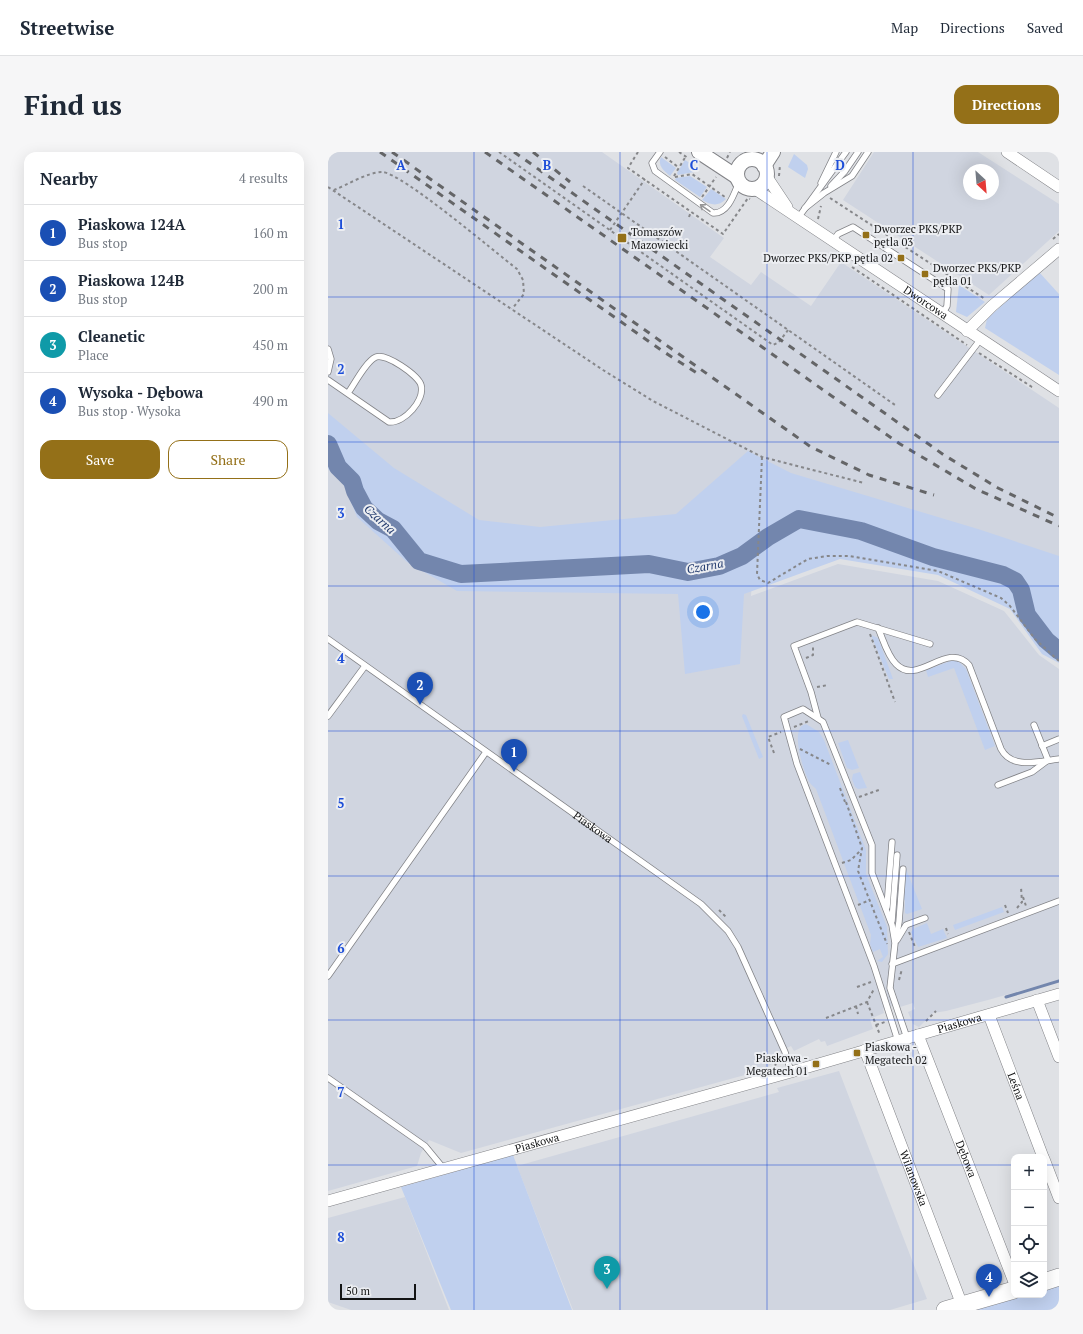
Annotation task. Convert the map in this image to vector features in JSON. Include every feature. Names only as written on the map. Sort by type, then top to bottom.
[{"type":"main road","points":[[1047,1281],[1059,1277]]},
{"type":"main road","points":[[945,1310],[1011,1291]]},
{"type":"street","points":[[700,152],[758,163]]},
{"type":"street","points":[[700,152],[738,180],[743,186],[755,189],[764,182],[758,163]]},
{"type":"street","points":[[1007,152],[1059,187]]},
{"type":"street","points":[[738,180],[737,171],[777,158]]},
{"type":"street","name":"Dworcowa","points":[[758,163],[795,216]]},
{"type":"street","name":"Dworcowa","points":[[755,189],[832,242],[1059,391]]},
{"type":"street","points":[[967,331],[988,303],[1059,249]]},
{"type":"street","name":"Piaskowa","points":[[328,1201],[791,1072],[1059,994]]},
{"type":"street","points":[[1037,1000],[1059,1057]]},
{"type":"street","name":"Leśna","points":[[989,1015],[1042,1154]]},
{"type":"street","name":"Dębowa","points":[[908,1038],[1011,1275]]},
{"type":"street","name":"Wilanowska","points":[[865,1050],[962,1305]]},
{"type":"street","name":"Leśna","points":[[1047,1166],[1059,1198]]},
{"type":"lane","points":[[819,189],[830,161],[836,152]]},
{"type":"lane","points":[[795,216],[804,208],[846,152]]},
{"type":"lane","points":[[826,195],[858,152]]},
{"type":"lane","points":[[804,208],[826,195],[852,176],[868,152]]},
{"type":"lane","points":[[659,153],[652,163],[652,167],[655,171],[712,213],[718,214],[730,201],[738,180]]},
{"type":"lane","points":[[832,242],[838,234],[853,227],[948,289],[947,306],[942,315]]},
{"type":"lane","points":[[938,395],[980,340]]},
{"type":"lane","points":[[328,349],[331,359],[328,372]]},
{"type":"lane","points":[[328,380],[348,394],[389,422],[396,422],[409,415],[420,397],[422,390],[416,377],[390,359],[383,356],[376,357],[369,362],[348,394]]},
{"type":"lane","points":[[818,718],[811,692],[794,646],[857,622],[930,644]]},
{"type":"lane","points":[[878,628],[895,663],[908,671],[954,657],[964,660],[969,665],[1004,754],[1013,762],[1018,763],[1059,759]]},
{"type":"lane","name":"Piaskowa","points":[[328,639],[701,904],[715,916],[728,931],[738,947],[785,1052],[791,1072]]},
{"type":"lane","points":[[328,716],[365,666]]},
{"type":"lane","points":[[892,923],[872,873],[872,845],[823,722],[803,710],[784,717],[797,764],[874,966],[908,1038]]},
{"type":"lane","points":[[1034,725],[1048,760]]},
{"type":"lane","points":[[1042,746],[1059,739]]},
{"type":"lane","points":[[328,976],[486,752]]},
{"type":"lane","points":[[998,785],[1032,772],[1048,760]]},
{"type":"lane","points":[[887,910],[892,842]]},
{"type":"lane","points":[[895,944],[892,923],[897,855]]},
{"type":"lane","points":[[903,869],[899,922],[892,964],[890,988],[908,1038]]},
{"type":"lane","points":[[892,964],[1059,901]]},
{"type":"lane","points":[[895,944],[906,925],[925,918]]},
{"type":"lane","points":[[328,1078],[425,1146],[444,1169]]},
{"type":"path","points":[[499,152],[773,345],[779,342],[788,330]]},
{"type":"path","points":[[659,153],[678,167]]},
{"type":"path","points":[[777,158],[781,180]]},
{"type":"path","points":[[334,190],[363,177],[383,172],[405,182],[517,269],[523,280],[524,294],[512,309]]},
{"type":"path","points":[[674,177],[692,174],[742,208]]},
{"type":"path","points":[[610,230],[645,179]]},
{"type":"path","points":[[583,186],[895,405]]},
{"type":"path","points":[[328,187],[603,370],[653,401],[762,457],[864,483]]},
{"type":"path","points":[[826,195],[988,303]]},
{"type":"path","points":[[819,222],[817,217],[823,201]]},
{"type":"path","points":[[1048,244],[1059,234]]},
{"type":"path","points":[[762,457],[757,574],[760,580],[768,583],[808,559],[827,556],[849,556],[938,571],[1001,598],[1010,606],[1035,639],[1059,660]]},
{"type":"path","points":[[866,630],[870,634],[895,702]]},
{"type":"path","points":[[809,665],[806,658],[813,655],[813,645]]},
{"type":"path","points":[[814,680],[818,695]]},
{"type":"path","points":[[817,687],[828,685]]},
{"type":"path","points":[[792,745],[831,765]]},
{"type":"path","points":[[828,758],[834,772]]},
{"type":"path","points":[[840,787],[845,802]]},
{"type":"path","points":[[836,865],[851,860],[862,848]]},
{"type":"path","points":[[1001,915],[1020,906],[1022,896],[1021,887]]},
{"type":"path","points":[[1005,905],[1008,913]]},
{"type":"path","points":[[906,925],[917,951],[921,944]]},
{"type":"path","points":[[941,937],[948,934],[946,928]]},
{"type":"path","points":[[898,987],[903,968],[910,965],[914,955]]},
{"type":"path","points":[[826,1018],[867,1002],[874,989]]},
{"type":"path","points":[[856,1006],[858,1014]]},
{"type":"path","points":[[923,1024],[936,1011]]},
{"type":"path","points":[[774,1068],[778,1062],[778,1055]]},
{"type":"shaded area","points":[[328,152],[602,152],[724,238],[710,257],[751,285],[761,272],[811,306],[841,262],[1059,408],[1059,634],[759,465],[751,596],[838,564],[938,581],[1004,611],[1039,655],[1059,669],[1059,980],[946,1011],[933,1013],[919,1027],[913,1024],[908,1012],[915,1009],[913,1003],[900,1007],[898,1003],[883,1009],[884,1013],[870,1019],[873,1029],[827,1046],[825,1041],[821,1042],[819,1039],[794,1051],[791,1046],[775,1054],[772,1064],[763,1070],[461,1153],[429,1140],[421,1153],[417,1166],[328,1191]]},
{"type":"shaded area","points":[[874,152],[978,152],[997,164],[963,164],[963,200],[999,200],[999,165],[1059,204],[1059,231],[989,295],[843,200]]},
{"type":"shaded area","points":[[794,154],[807,165],[808,169],[805,178],[788,167]]},
{"type":"shaded area","points":[[661,157],[676,168],[670,176],[663,170],[660,163]]},
{"type":"shaded area","points":[[685,160],[698,168],[694,172],[678,175],[677,173]]},
{"type":"shaded area","points":[[690,176],[707,187],[700,197],[675,180],[676,178]]},
{"type":"shaded area","points":[[711,189],[726,199],[717,204],[708,203],[702,200]]},
{"type":"shaded area","points":[[1039,272],[1059,294],[1059,375],[985,328],[987,319]]},
{"type":"shaded area","points":[[959,285],[985,302],[967,317],[956,312]]},
{"type":"shaded area","points":[[328,413],[394,468],[479,520],[540,527],[676,514],[748,451],[791,473],[978,529],[1059,556],[1059,663],[1042,654],[1010,609],[938,575],[840,559],[744,594],[740,664],[685,674],[678,594],[457,591],[407,562],[357,517],[343,482],[328,469]]},
{"type":"shaded area","points":[[871,635],[878,638],[893,679],[889,679]]},
{"type":"shaded area","points":[[951,661],[958,661],[966,669],[995,746],[985,750],[954,668],[928,677],[926,670]]},
{"type":"shaded area","points":[[743,714],[746,715],[763,757],[759,759],[742,716]]},
{"type":"shaded area","points":[[806,724],[819,732],[824,740],[866,850],[866,874],[887,927],[888,954],[882,962],[877,961],[883,957],[880,949],[873,952],[870,944],[871,935],[816,789],[809,782],[803,767],[799,749],[798,732],[801,727]]},
{"type":"shaded area","points":[[848,740],[859,768],[852,770],[847,768],[838,743]]},
{"type":"shaded area","points":[[860,772],[867,788],[858,789],[855,787],[852,779],[853,774]]},
{"type":"shaded area","points":[[906,869],[922,909],[907,914],[905,913],[904,900]]},
{"type":"shaded area","points":[[1002,907],[1004,912],[955,930],[953,925]]},
{"type":"shaded area","points":[[927,923],[931,934],[943,929],[947,938],[918,947],[911,932],[915,928]]},
{"type":"shaded area","points":[[839,1071],[927,1299],[890,1310],[573,1310],[517,1166],[779,1092],[777,1088]]},
{"type":"shaded area","points":[[513,1155],[572,1310],[451,1310],[401,1187]]},
{"type":"shaded area","points":[[405,1197],[449,1310],[351,1310],[328,1302],[328,1218]]},
{"type":"shaded area","points":[[1059,1282],[1059,1310],[961,1310],[1011,1296],[1011,1298],[1047,1298],[1047,1285]]},
{"type":"waterway","name":"Czarna","points":[[328,444],[338,467],[352,481],[355,491],[364,508],[378,521],[393,529],[419,561],[461,574],[649,564],[688,572],[719,566],[742,556],[768,537],[799,519],[861,531],[933,557],[1003,575],[1015,581],[1021,590],[1027,615],[1046,640],[1059,651]]},
{"type":"waterway","points":[[1006,997],[1059,981]]},
{"type":"railway","points":[[380,152],[661,350],[700,375]]},
{"type":"railway","points":[[392,152],[811,447],[869,475],[934,495]]},
{"type":"railway","points":[[485,152],[900,444],[976,489],[1059,526]]},
{"type":"railway","points":[[514,152],[944,455],[998,488],[1059,518]]},
{"type":"railway","points":[[533,152],[570,182]]},
{"type":"place","name":"Dworzec PKS/PKP pętla 03","points":[[866,235]]},
{"type":"place","name":"Tomaszów Mazowiecki","points":[[622,238]]},
{"type":"place","name":"Dworzec PKS/PKP pętla 02","points":[[901,258]]},
{"type":"place","name":"Dworzec PKS/PKP pętla 01","points":[[925,274]]},
{"type":"place","name":"Piaskowa 124B","points":[[420,705]]},
{"type":"place","name":"Piaskowa 124A","points":[[514,772]]},
{"type":"place","name":"Piaskowa - Megatech 02","points":[[857,1053]]},
{"type":"place","name":"Piaskowa - Megatech 01","points":[[816,1064]]},
{"type":"place","name":"Cleanetic","points":[[607,1289]]},
{"type":"place","name":"Wysoka - Dębowa","points":[[989,1297]]}]
